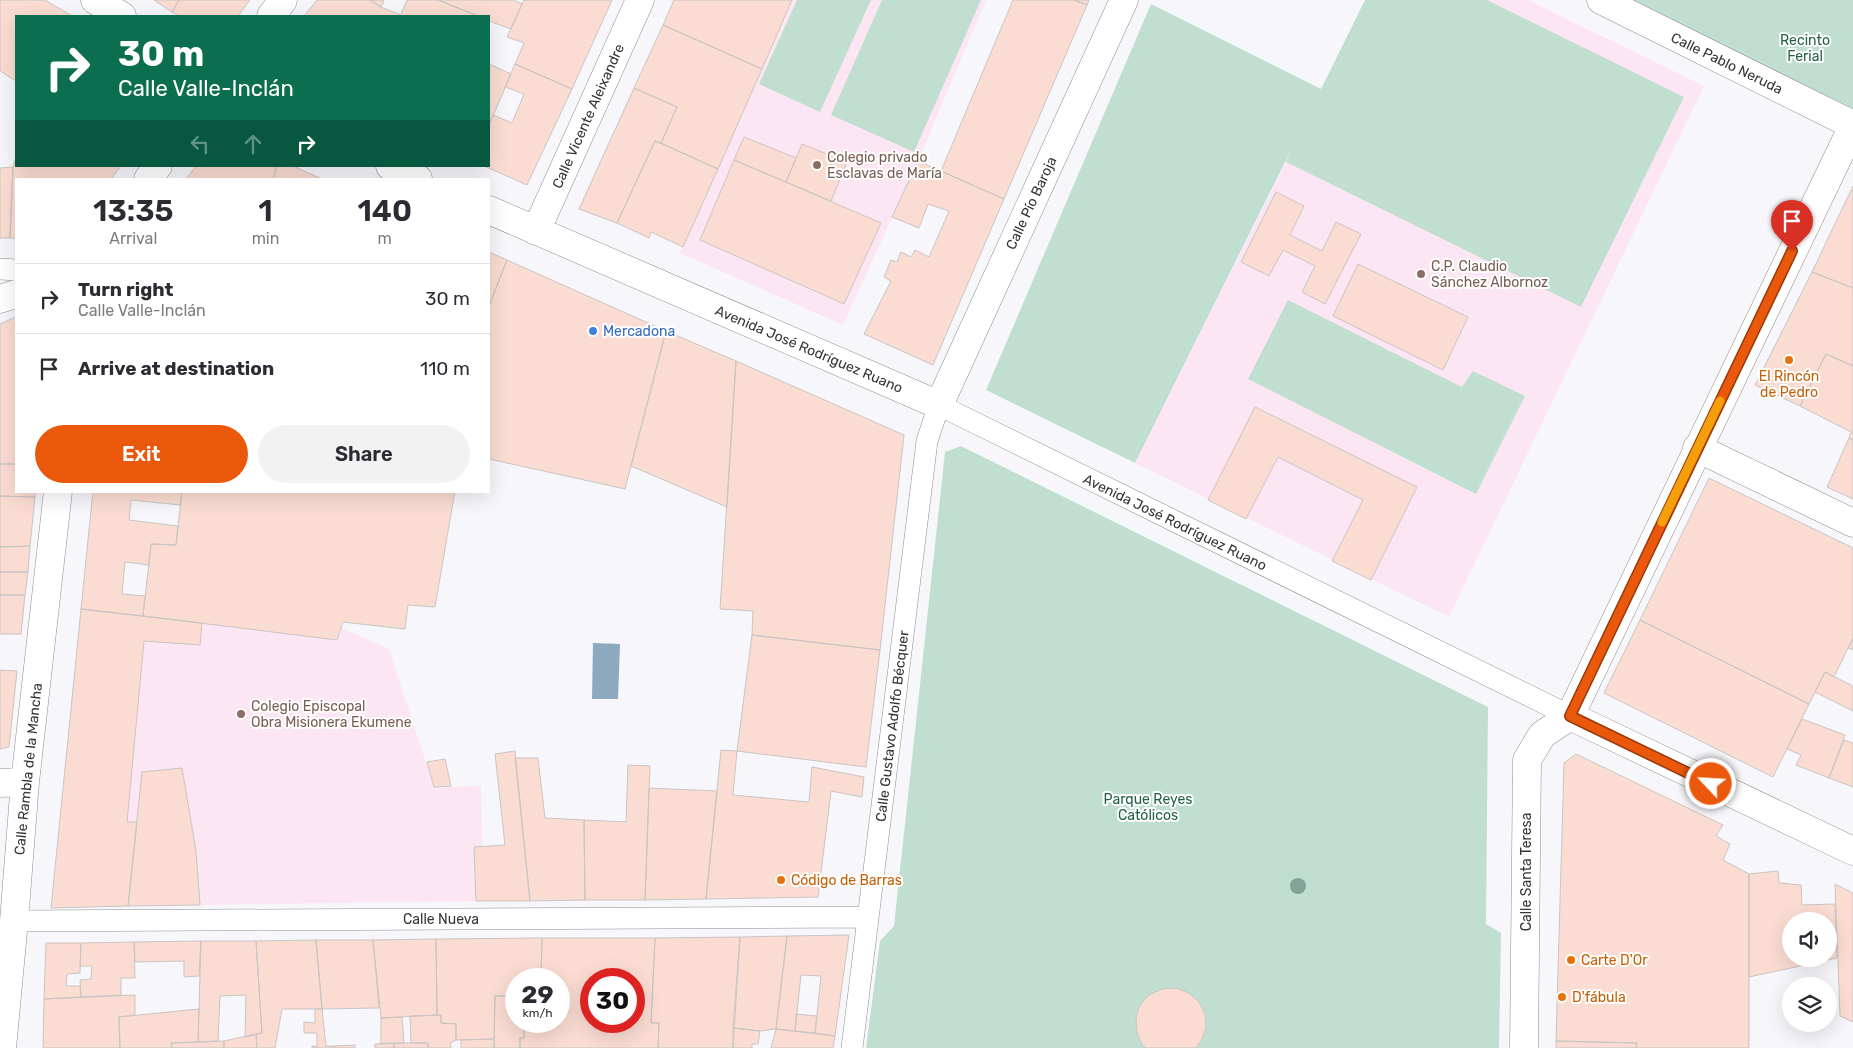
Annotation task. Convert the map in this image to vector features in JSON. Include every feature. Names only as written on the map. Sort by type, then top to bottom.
[{"type":"street","points":[[95,0],[120,15]]},
{"type":"street","points":[[272,15],[283,0]]},
{"type":"street","name":"Calle Vicente Aleixandre","points":[[536,231],[640,0]]},
{"type":"street","name":"Calle Pío Baroja","points":[[939,405],[1124,0]]},
{"type":"street","name":"Calle Pablo Neruda","points":[[1601,0],[1853,125]]},
{"type":"street","points":[[1570,716],[1853,125]]},
{"type":"street","points":[[149,178],[157,167]]},
{"type":"street","points":[[392,167],[416,178]]},
{"type":"street","name":"Avenida José Rodríguez Ruano","points":[[490,210],[939,405],[1570,716],[1853,851]]},
{"type":"street","points":[[0,269],[15,270]]},
{"type":"street","points":[[0,299],[15,294]]},
{"type":"street","name":"Calle Gustavo Adolfo Bécquer","points":[[852,1048],[927,442],[939,405]]},
{"type":"street","points":[[1697,448],[1853,523]]},
{"type":"street","name":"Calle Rambla de la Mancha","points":[[2,1048],[14,921],[12,782],[58,493]]},
{"type":"street","name":"Calle Santa Teresa","points":[[1524,1048],[1527,760],[1542,735],[1570,716]]},
{"type":"street","name":"Calle Nueva","points":[[14,921],[868,917]]},
{"type":"shaded area","name":"Colegio privado Esclavas de María","points":[[792,0],[986,0],[918,161],[843,325],[680,253]]},
{"type":"shaded area","name":"C.P. Claudio Sánchez Albornoz","points":[[1367,0],[1528,0],[1704,86],[1449,617],[1135,463]]},
{"type":"shaded area","name":"Colegio Episcopal Obra Misionera Ekumene","points":[[81,609],[337,640],[342,628],[389,649],[434,787],[481,786],[482,847],[474,847],[476,901],[200,905],[182,769],[142,773],[128,906],[51,908]]},
{"type":"green space","points":[[797,0],[871,0],[820,112],[759,84]]},
{"type":"green space","points":[[882,0],[981,0],[914,152],[831,115]]},
{"type":"green space","points":[[1365,0],[1487,0],[1684,97],[1581,307],[1286,162],[1291,150],[1135,463],[986,390],[1151,4],[1321,89]]},
{"type":"green space","name":"Recinto Ferial","points":[[1601,0],[1853,0],[1853,125]]},
{"type":"green space","points":[[1288,300],[1462,387],[1473,371],[1525,396],[1476,494],[1248,379]]},
{"type":"green space","name":"Parque Reyes Católicos","points":[[961,446],[1488,707],[1486,924],[1501,933],[1499,1048],[866,1048],[880,941],[894,926],[945,452]]},
{"type":"water","points":[[593,643],[620,644],[618,699],[592,699]]},
{"type":"building","points":[[0,0],[45,0],[70,15],[15,15],[15,80],[0,71]]},
{"type":"building","points":[[154,0],[179,0],[172,12]]},
{"type":"building","points":[[179,0],[250,0],[239,15],[178,15],[172,12]]},
{"type":"building","points":[[317,0],[370,0],[383,8],[401,15],[305,15]]},
{"type":"building","points":[[370,0],[383,0],[384,1],[381,7]]},
{"type":"building","points":[[407,0],[438,0],[474,14],[474,15],[400,15]]},
{"type":"building","points":[[438,0],[513,0],[522,4],[511,29],[490,21],[490,15],[476,15]]},
{"type":"building","points":[[524,0],[612,0],[572,89],[515,64],[524,43],[507,37]]},
{"type":"building","points":[[674,0],[792,0],[762,69],[663,25]]},
{"type":"building","points":[[1013,0],[1074,0],[1087,5],[1004,199],[941,171]]},
{"type":"building","points":[[1074,0],[1089,0],[1087,5]]},
{"type":"building","points":[[663,25],[762,69],[718,169],[661,143],[677,107],[634,88]]},
{"type":"building","points":[[490,64],[511,74],[490,123]]},
{"type":"building","points":[[515,64],[572,89],[527,185],[486,167],[490,167],[490,122],[493,115],[512,123],[524,94],[505,87]]},
{"type":"building","points":[[634,88],[677,107],[661,143],[655,141],[617,223],[579,209]]},
{"type":"building","points":[[744,137],[796,158],[786,182],[734,160]]},
{"type":"building","points":[[655,141],[718,169],[683,247],[651,232],[649,238],[617,223]]},
{"type":"building","points":[[802,144],[847,162],[831,201],[786,182]]},
{"type":"building","points":[[734,160],[881,223],[844,304],[700,240]]},
{"type":"building","points":[[15,161],[15,167],[120,167],[112,178],[15,178],[15,238],[10,238],[13,167]]},
{"type":"building","points":[[918,161],[1004,199],[933,365],[864,334],[891,281],[884,277],[891,260],[897,262],[901,252],[911,257],[915,250],[929,257],[949,211],[928,204],[919,228],[892,217]]},
{"type":"building","points":[[13,167],[10,238],[0,238],[0,168]]},
{"type":"building","points":[[195,167],[277,167],[273,178],[187,178]]},
{"type":"building","points":[[277,167],[295,167],[320,178],[273,178]]},
{"type":"building","points":[[1853,186],[1853,288],[1812,272]]},
{"type":"building","points":[[1276,192],[1304,206],[1290,235],[1322,251],[1336,222],[1361,234],[1325,304],[1302,292],[1315,266],[1283,250],[1269,276],[1241,262]]},
{"type":"building","points":[[490,252],[507,260],[490,303]]},
{"type":"building","points":[[507,260],[666,331],[625,489],[490,459],[490,303]]},
{"type":"building","points":[[1358,264],[1468,317],[1443,370],[1333,316]]},
{"type":"building","points":[[1812,272],[1853,288],[1853,366],[1826,354],[1800,406],[1755,385]]},
{"type":"building","points":[[15,317],[15,464],[0,464],[0,324]]},
{"type":"building","points":[[666,331],[736,361],[727,507],[631,466]]},
{"type":"building","points":[[1826,354],[1853,366],[1853,440],[1849,438],[1851,432],[1800,406]]},
{"type":"building","points":[[736,361],[904,435],[880,650],[752,635],[753,611],[720,609]]},
{"type":"building","points":[[1255,407],[1417,487],[1371,580],[1332,561],[1363,500],[1278,457],[1246,519],[1208,500]]},
{"type":"building","points":[[1849,438],[1853,440],[1853,499],[1827,487]]},
{"type":"building","points":[[0,464],[15,464],[15,493],[36,493],[35,497],[0,496]]},
{"type":"building","points":[[1709,478],[1853,548],[1853,638],[1834,677],[1825,672],[1809,704],[1640,620]]},
{"type":"building","points":[[93,493],[182,493],[180,505],[131,500],[129,520],[178,526],[176,545],[151,544],[149,565],[125,562],[122,594],[145,596],[143,616],[81,609]]},
{"type":"building","points":[[182,493],[455,493],[435,607],[408,605],[405,629],[343,622],[337,640],[143,616],[151,544],[176,545]]},
{"type":"building","points":[[0,496],[35,497],[30,546],[0,547]]},
{"type":"building","points":[[30,546],[28,572],[0,572],[0,547]]},
{"type":"building","points":[[0,572],[28,572],[25,595],[0,595]]},
{"type":"building","points":[[0,595],[25,595],[21,634],[0,634]]},
{"type":"building","points":[[81,609],[202,623],[200,645],[144,641],[127,822],[137,822],[128,906],[51,908]]},
{"type":"building","points":[[1640,620],[1809,704],[1773,777],[1604,693]]},
{"type":"building","points":[[752,635],[880,650],[866,767],[737,751]]},
{"type":"building","points":[[1853,638],[1853,650],[1848,648]]},
{"type":"building","points":[[0,670],[17,671],[9,747],[0,749]]},
{"type":"building","points":[[1825,672],[1853,686],[1853,711],[1815,692]]},
{"type":"building","points":[[1802,719],[1845,735],[1829,778],[1796,765],[1801,755],[1787,749]]},
{"type":"building","points":[[1844,740],[1853,743],[1853,787],[1829,778]]},
{"type":"building","points":[[721,750],[737,751],[733,795],[809,802],[812,767],[864,777],[862,797],[831,791],[818,897],[706,899]]},
{"type":"building","points":[[515,751],[530,901],[476,901],[474,847],[505,845],[495,754]]},
{"type":"building","points":[[1576,754],[1723,825],[1716,836],[1730,844],[1723,860],[1749,874],[1749,1048],[1636,1048],[1637,1043],[1556,1041],[1564,763]]},
{"type":"building","points":[[515,758],[538,758],[545,818],[584,820],[585,900],[530,901]]},
{"type":"building","points":[[445,759],[451,786],[434,787],[427,762]]},
{"type":"building","points":[[628,765],[650,766],[645,900],[585,900],[584,820],[626,822]]},
{"type":"building","points":[[182,768],[196,851],[200,905],[128,906],[142,772]]},
{"type":"building","points":[[649,788],[717,791],[706,899],[645,900]]},
{"type":"building","points":[[1778,871],[1779,883],[1801,885],[1802,905],[1835,904],[1835,912],[1782,912],[1782,967],[1795,967],[1749,977],[1749,874]]},
{"type":"building","points":[[1835,884],[1853,893],[1853,1022],[1840,1016]]},
{"type":"building","points":[[849,935],[835,1036],[815,1033],[821,976],[801,975],[795,1031],[776,1029],[787,936]]},
{"type":"building","points":[[787,936],[776,1029],[760,1031],[733,1028],[740,937]]},
{"type":"building","points":[[740,937],[733,1048],[658,1048],[659,1023],[651,1023],[655,938]]},
{"type":"building","points":[[542,938],[541,968],[505,968],[505,996],[495,996],[494,1039],[456,1040],[456,1024],[441,1023],[441,1015],[437,1015],[436,939]]},
{"type":"building","points":[[542,938],[655,938],[651,1023],[659,1023],[658,1048],[520,1048],[520,1038],[524,1038],[524,1033],[570,1033],[570,968],[541,968]]},
{"type":"building","points":[[436,939],[437,1015],[381,1018],[373,940]]},
{"type":"building","points":[[316,940],[322,1009],[282,1009],[275,1048],[257,1048],[256,1034],[262,1033],[256,941]]},
{"type":"building","points":[[316,940],[373,940],[379,1008],[322,1009]]},
{"type":"building","points":[[201,941],[199,976],[184,977],[184,961],[135,962],[134,942]]},
{"type":"building","points":[[201,941],[256,941],[262,1033],[245,1037],[246,995],[220,996],[218,1041],[198,1042]]},
{"type":"building","points":[[134,942],[135,978],[121,978],[121,995],[81,997],[80,980],[91,979],[92,966],[80,966],[81,943]]},
{"type":"building","points":[[46,943],[81,943],[80,973],[67,974],[66,986],[80,986],[81,997],[44,999]]},
{"type":"building","points":[[1176,988],[1189,993],[1199,1002],[1205,1014],[1206,1028],[1201,1041],[1196,1048],[1146,1048],[1142,1045],[1137,1032],[1136,1018],[1140,1005],[1149,995],[1162,989]]},
{"type":"building","points":[[135,995],[135,1015],[119,1017],[120,1048],[43,1048],[44,999]]},
{"type":"building","points":[[495,996],[505,996],[505,1033],[524,1033],[524,1038],[520,1038],[520,1048],[494,1048]]},
{"type":"building","points":[[199,1009],[198,1042],[171,1043],[172,1048],[120,1048],[119,1017]]},
{"type":"building","points":[[315,1009],[322,1009],[326,1046],[334,1046],[334,1048],[312,1048],[312,1046],[317,1047],[317,1033],[304,1033],[304,1022],[315,1023]]},
{"type":"building","points":[[796,1014],[817,1016],[815,1033],[795,1031]]},
{"type":"building","points":[[441,1015],[441,1023],[456,1024],[456,1040],[450,1043],[451,1048],[428,1048],[428,1043],[411,1043],[410,1016]]},
{"type":"building","points":[[402,1017],[404,1043],[381,1044],[381,1018]]},
{"type":"building","points":[[733,1028],[760,1031],[758,1044],[752,1044],[752,1048],[733,1048]]},
{"type":"building","points":[[776,1029],[835,1036],[833,1048],[771,1048]]},
{"type":"building","points":[[256,1034],[257,1048],[224,1048],[224,1041]]},
{"type":"building","points":[[494,1039],[494,1048],[461,1048],[461,1040]]},
{"type":"building","points":[[224,1041],[224,1048],[172,1048],[171,1043]]},
{"type":"building","points":[[1556,1041],[1637,1043],[1636,1048],[1556,1048]]},
{"type":"building","points":[[394,1043],[394,1048],[375,1048],[375,1044]]},
{"type":"building","points":[[394,1043],[428,1043],[428,1048],[394,1048]]},
{"type":"building","points":[[355,1045],[355,1048],[334,1048],[334,1046]]},
{"type":"slow traffic","points":[[1662,522],[1720,401]]},
{"type":"place","name":"Colegio privado Esclavas de María","points":[[817,165]]},
{"type":"place","name":"C.P. Claudio Sánchez Albornoz","points":[[1421,274]]},
{"type":"place","name":"Mercadona","points":[[593,331]]},
{"type":"place","name":"El Rincón de Pedro","points":[[1789,360]]},
{"type":"place","name":"Colegio Episcopal Obra Misionera Ekumene","points":[[241,714]]},
{"type":"place","name":"Código de Barras","points":[[781,880]]},
{"type":"place","name":"Carte D'Or","points":[[1571,960]]},
{"type":"place","name":"D'fábula","points":[[1562,997]]},
{"type":"route","points":[[1711,784],[1570,716],[1792,251]]}]
